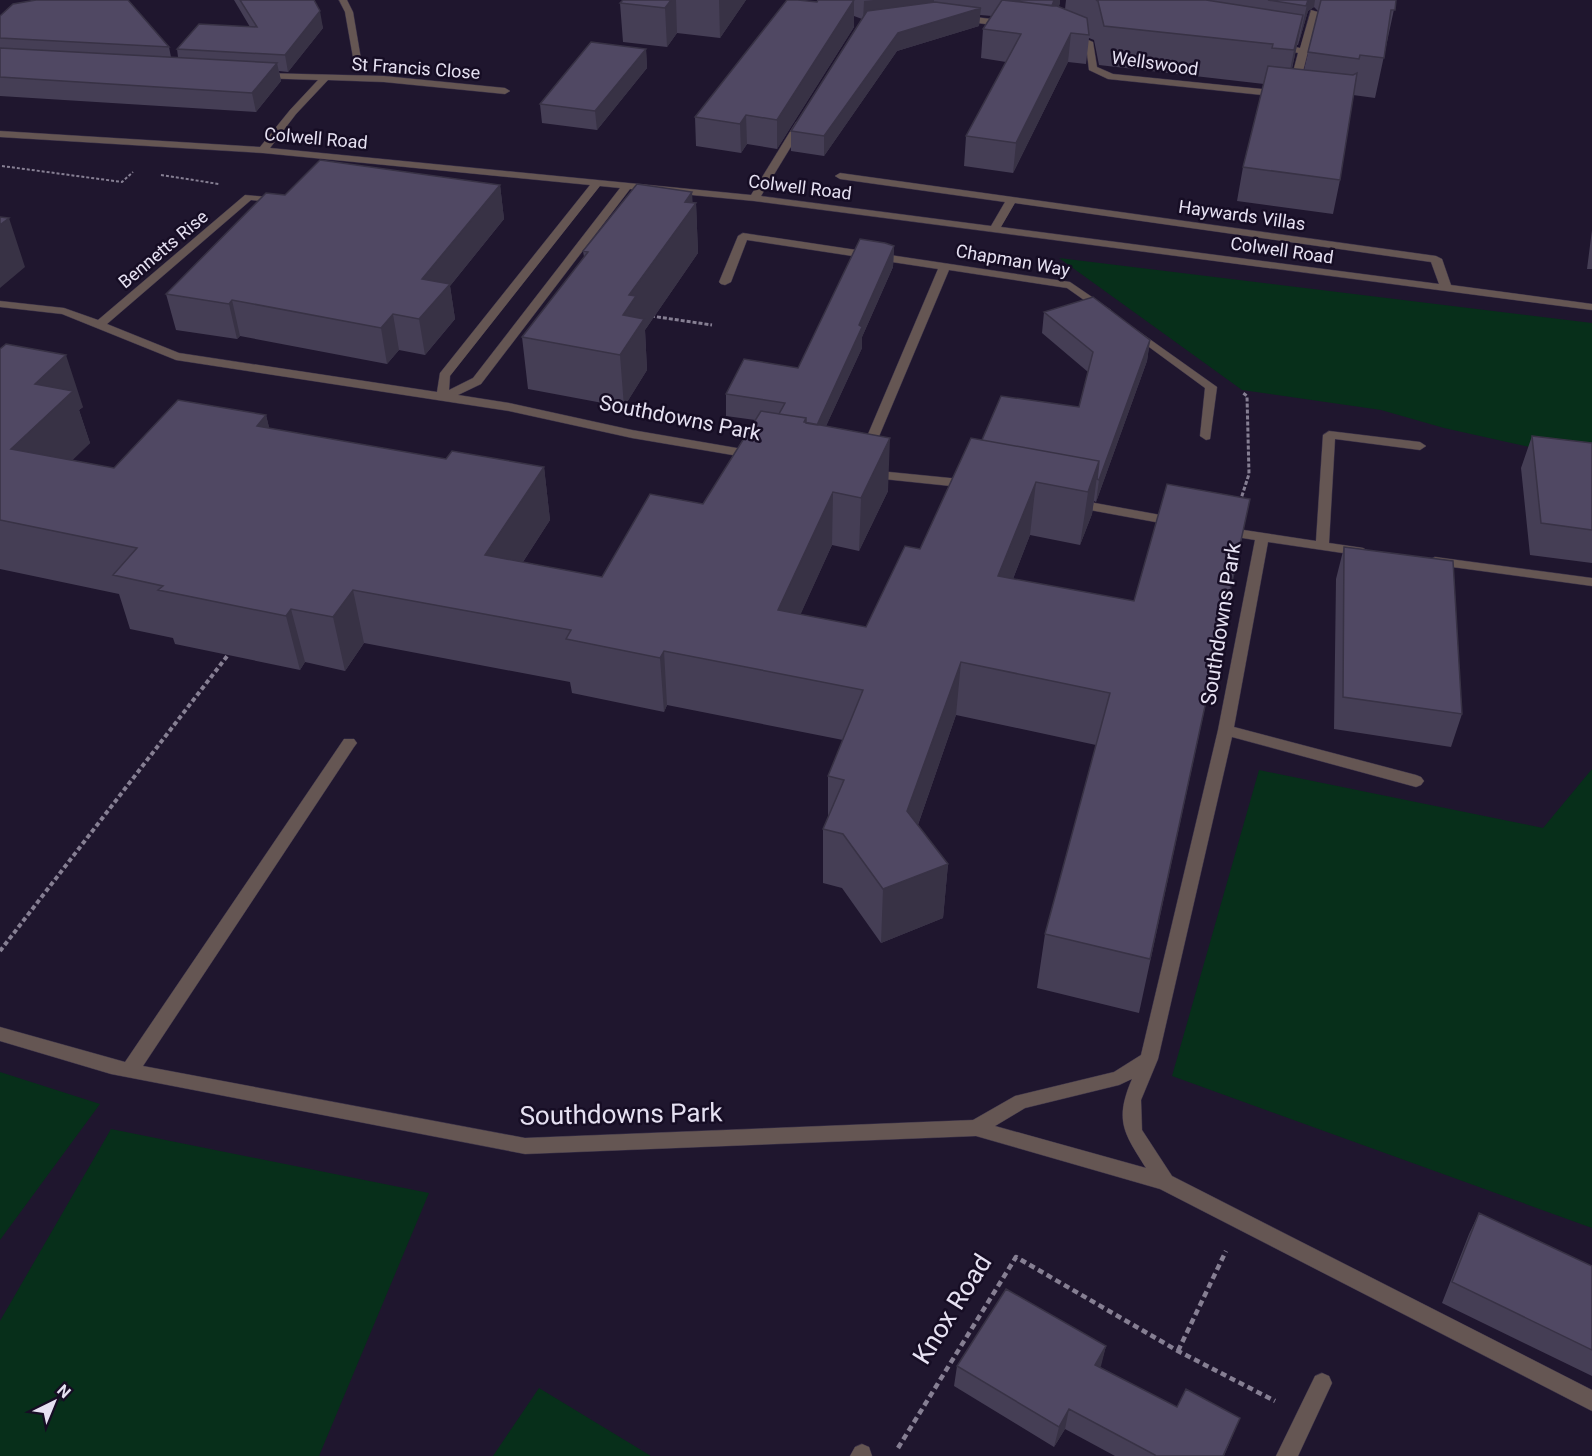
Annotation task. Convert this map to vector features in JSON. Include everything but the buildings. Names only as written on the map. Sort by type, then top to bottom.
[{"type":"street","points":[[343,0],[349,12],[359,63]]},
{"type":"street","points":[[1292,95],[1314,12]]},
{"type":"street","points":[[944,16],[1019,26]]},
{"type":"street","name":"Wellswood","points":[[1057,30],[1090,44],[1092,68],[1111,77],[1303,97]]},
{"type":"street","points":[[1270,45],[1304,51]]},
{"type":"street","name":"St Francis Close","points":[[255,76],[324,80],[384,79],[505,91]]},
{"type":"street","name":"St Francis Close","points":[[263,150],[293,112],[324,80]]},
{"type":"street","points":[[754,198],[807,113]]},
{"type":"street","name":"Colwell Road","points":[[0,134],[263,150],[754,198],[1592,307]]},
{"type":"street","name":"Haywards Villas","points":[[840,176],[1436,259],[1447,289]]},
{"type":"street","points":[[598,182],[444,376],[443,398],[477,381],[628,185]]},
{"type":"street","points":[[249,197],[289,203]]},
{"type":"street","name":"Bennetts Rise","points":[[98,326],[249,197]]},
{"type":"street","points":[[995,228],[1012,199]]},
{"type":"street","name":"Chapman Way","points":[[725,282],[743,236],[1070,285],[1211,387],[1206,435]]},
{"type":"street","name":"Chapman Way","points":[[945,266],[858,473],[980,486]]},
{"type":"street","name":"Southdowns Park","points":[[0,304],[64,311],[176,356],[508,406],[632,434],[768,457]]},
{"type":"street","points":[[1322,546],[1329,435],[1420,446]]},
{"type":"street","points":[[1060,501],[1185,524]]},
{"type":"street","name":"Southdowns Park","points":[[1165,1182],[1133,1131],[1132,1100],[1149,1059],[1226,730],[1262,539],[1207,528]]},
{"type":"street","points":[[1262,539],[1380,554]]},
{"type":"street","points":[[1416,559],[1592,582]]},
{"type":"street","points":[[1226,730],[1416,781]]},
{"type":"street","points":[[130,1070],[349,743]]},
{"type":"street","name":"Southdowns Park","points":[[0,1034],[111,1067],[525,1146],[921,1128],[976,1128],[1165,1182],[1592,1401]]},
{"type":"street","points":[[976,1128],[1022,1101],[1119,1078],[1149,1059]]},
{"type":"street","points":[[1287,1456],[1322,1383]]},
{"type":"path","points":[[0,165],[122,182],[134,171]]},
{"type":"path","name":"Bennetts Rise","points":[[156,175],[255,189],[249,197]]},
{"type":"path","points":[[644,315],[712,325]]},
{"type":"path","points":[[0,951],[228,655]]},
{"type":"path","points":[[1241,1221],[1178,1351],[1305,1416]]},
{"type":"path","name":"Knox Road","points":[[893,1456],[1016,1257],[1178,1351]]},
{"type":"green space","points":[[1059,258],[1592,323],[1592,461],[1444,428],[1381,410],[1242,390]]},
{"type":"green space","points":[[1592,769],[1592,1228],[1172,1076],[1259,770],[1543,828]]},
{"type":"green space","points":[[0,1072],[100,1104],[0,1240]]},
{"type":"green space","points":[[111,1129],[429,1193],[319,1456],[0,1456],[0,1321]]},
{"type":"green space","points":[[539,1388],[651,1456],[493,1456]]}]
